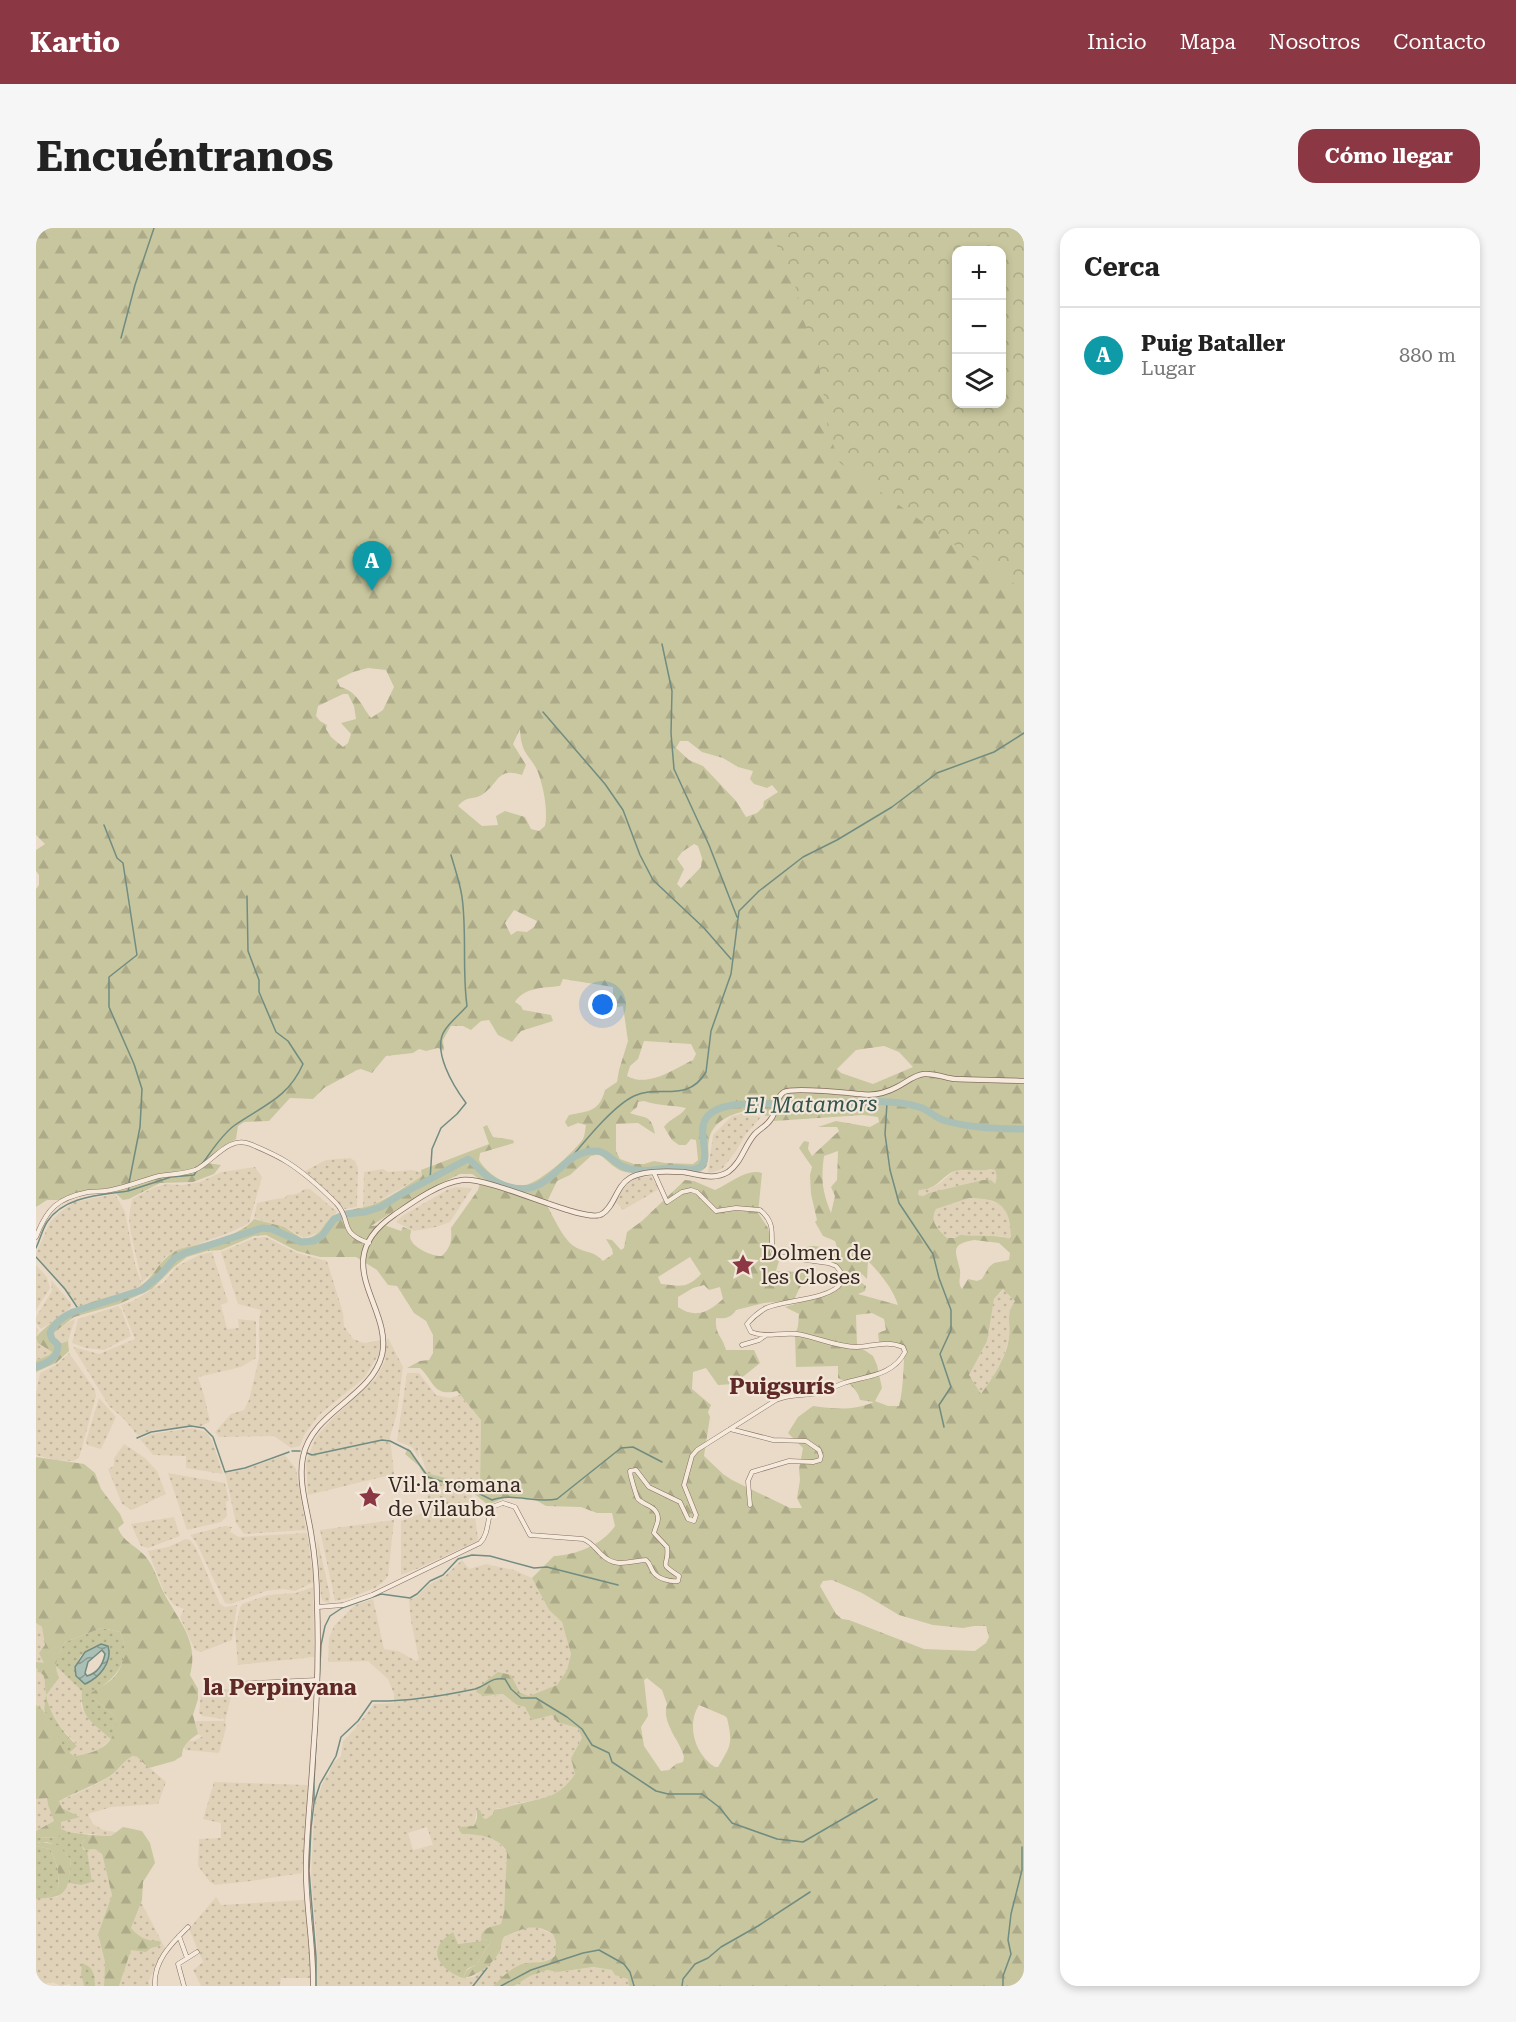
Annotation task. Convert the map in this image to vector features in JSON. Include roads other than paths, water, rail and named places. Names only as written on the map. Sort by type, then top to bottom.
[{"type":"street","points":[[313,1986],[314,1950],[306,1869],[318,1607],[314,1556],[303,1484],[303,1459],[308,1441],[316,1429],[370,1377],[381,1356],[383,1339],[364,1277],[364,1259],[369,1243],[377,1230],[389,1218],[452,1182],[469,1180],[529,1196],[560,1208],[595,1217],[600,1216],[607,1210],[626,1181],[634,1176],[685,1172],[715,1177],[726,1173],[739,1161],[754,1136],[772,1119],[779,1097],[787,1091],[839,1091],[872,1095],[897,1087],[920,1074],[956,1079],[1024,1081]]},
{"type":"street","points":[[36,1237],[49,1212],[63,1199],[90,1192],[110,1191],[160,1176],[184,1174],[198,1168],[226,1147],[239,1141],[287,1162],[335,1202],[352,1236],[369,1243]]},
{"type":"street","points":[[318,1607],[343,1605],[372,1595],[480,1543],[486,1536],[487,1521],[492,1507],[503,1503],[515,1508],[531,1536],[583,1539],[590,1542],[608,1559],[628,1564],[646,1560],[657,1575],[671,1581],[678,1581],[680,1578],[678,1575],[665,1566],[668,1547],[654,1533],[658,1515],[653,1508],[637,1497],[630,1472],[636,1470],[649,1487],[678,1501],[688,1519],[694,1521],[696,1515],[684,1485],[691,1459],[698,1450],[779,1398],[820,1393],[847,1382],[881,1373],[897,1362],[905,1352],[902,1346],[887,1343],[856,1347],[796,1334],[766,1335],[751,1332],[747,1327],[749,1322],[767,1308],[796,1302],[836,1288],[841,1280],[840,1271],[836,1266],[828,1263],[777,1256],[773,1250],[770,1223],[765,1214],[758,1209],[736,1208],[717,1212],[697,1192],[691,1190],[682,1192],[668,1202],[654,1173]]},
{"type":"street","points":[[742,1345],[759,1340],[766,1335]]},
{"type":"street","points":[[730,1429],[773,1440],[806,1441],[817,1448],[821,1456],[816,1462],[789,1461],[752,1472],[748,1481],[750,1505]]},
{"type":"street","points":[[236,1684],[316,1680]]},
{"type":"street","points":[[155,1986],[154,1976],[163,1955],[188,1927]]},
{"type":"street","points":[[179,1936],[187,1958]]},
{"type":"street","points":[[184,1986],[178,1966],[197,1952]]},
{"type":"water","points":[[101,1644],[108,1646],[109,1652],[104,1669],[85,1684],[76,1676],[75,1667],[85,1652]],"holes":[[[102,1650],[105,1654],[99,1668],[87,1676],[85,1673],[88,1662]]]},
{"type":"waterway","points":[[121,338],[135,285],[154,228]]},
{"type":"waterway","points":[[662,644],[672,691],[671,733],[674,769],[709,845],[737,917]]},
{"type":"waterway","points":[[543,712],[605,784],[623,810],[640,855],[653,880],[704,928],[731,959]]},
{"type":"waterway","points":[[570,1159],[600,1124],[626,1101],[643,1093],[672,1092],[690,1088],[706,1072],[711,1031],[731,974],[739,911],[759,891],[803,857],[837,840],[892,807],[937,773],[994,752],[1024,733]]},
{"type":"waterway","points":[[104,825],[117,858],[123,863],[137,955],[109,977],[109,1007],[134,1064],[142,1089],[140,1127],[129,1183]]},
{"type":"waterway","points":[[430,1180],[432,1149],[441,1128],[466,1103],[446,1068],[441,1048],[441,1038],[445,1030],[467,1006],[462,897],[451,855]]},
{"type":"waterway","points":[[202,1164],[230,1129],[283,1093],[297,1076],[303,1064],[288,1041],[276,1032],[259,992],[259,980],[248,951],[247,896]]},
{"type":"waterway","name":"El Matamors","points":[[36,1367],[48,1362],[56,1354],[58,1345],[50,1333],[60,1320],[73,1312],[142,1290],[175,1258],[185,1253],[262,1228],[272,1229],[301,1242],[314,1241],[322,1236],[334,1219],[346,1214],[381,1207],[468,1159],[492,1180],[515,1188],[530,1188],[542,1183],[572,1158],[583,1153],[597,1151],[604,1153],[620,1165],[634,1170],[695,1169],[700,1167],[704,1160],[703,1125],[707,1116],[717,1110],[742,1104],[890,1102],[922,1108],[952,1123],[1024,1129]]},
{"type":"waterway","points":[[887,1103],[885,1134],[890,1170],[899,1203],[933,1254],[951,1310],[951,1330],[940,1354],[951,1387],[939,1405],[944,1427]]},
{"type":"waterway","points":[[128,1191],[171,1177],[194,1175],[197,1170]]},
{"type":"waterway","points":[[36,1248],[47,1222],[63,1207],[84,1198],[128,1191],[129,1187]]},
{"type":"waterway","points":[[36,1257],[65,1289],[79,1310]]},
{"type":"waterway","points":[[137,1438],[151,1432],[191,1426],[204,1428],[213,1437],[225,1472],[245,1468],[289,1452]]},
{"type":"waterway","points":[[307,1453],[312,1455],[382,1440],[390,1441],[410,1451],[428,1477],[478,1493],[492,1500],[508,1497],[557,1499],[621,1448],[633,1447],[662,1462]]},
{"type":"waterway","points":[[292,1451],[300,1451]]},
{"type":"waterway","points":[[314,1802],[321,1645],[325,1626],[330,1616],[342,1608],[381,1594],[410,1598],[430,1581],[443,1575],[458,1559],[472,1555],[490,1556],[534,1568],[547,1567],[618,1585]]},
{"type":"waterway","points":[[316,1986],[309,1871],[314,1803],[320,1784],[336,1756],[341,1737],[358,1721],[372,1701],[397,1701],[437,1696],[475,1689],[492,1680],[505,1679],[511,1689],[521,1698],[536,1698],[567,1717],[582,1729],[592,1745],[609,1753],[612,1762],[656,1791],[668,1794],[702,1794],[719,1807],[732,1823],[777,1839],[803,1842],[877,1799]]},
{"type":"waterway","points":[[1003,1986],[1003,1976],[1011,1954],[1008,1940],[1011,1914],[1022,1870],[1022,1847]]},
{"type":"waterway","points":[[682,1986],[683,1979],[695,1964],[708,1958],[721,1947],[810,1892]]},
{"type":"waterway","points":[[501,1986],[531,1970],[599,1950],[624,1964],[630,1972],[634,1986]]},
{"type":"waterway","points":[[473,1986],[487,1968]]},
{"type":"place","name":"Puig Bataller","points":[[372,591]]},
{"type":"place","name":"Dolmen de les Closes","points":[[743,1265]]},
{"type":"place","name":"Vil·la romana de Vilauba","points":[[370,1497]]},
{"type":"district","name":"Puigsurís","points":[[782,1386]]},
{"type":"district","name":"la Perpinyana","points":[[280,1687]]}]
